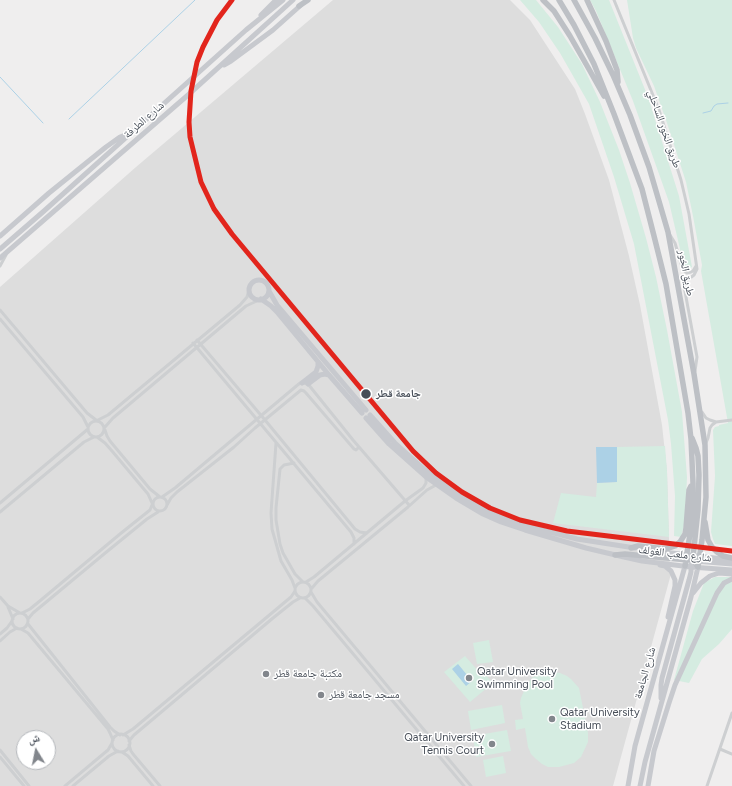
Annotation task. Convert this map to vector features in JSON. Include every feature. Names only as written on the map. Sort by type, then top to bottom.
[{"type":"highway","points":[[299,6],[307,0]]},
{"type":"highway","points":[[543,0],[554,11],[564,26],[604,96],[610,103]]},
{"type":"highway","name":"طريق الخور","points":[[559,0],[594,64],[610,103],[642,189],[666,284],[688,413],[693,483],[692,561]]},
{"type":"highway","name":"طريق الخور","points":[[574,0],[598,44],[630,115],[649,167],[668,232],[705,444],[706,485],[704,520],[692,561]]},
{"type":"highway","points":[[587,0],[606,41],[617,70],[619,88]]},
{"type":"highway","points":[[615,555],[625,554],[692,561],[698,516],[699,475],[698,456],[694,442],[690,436]]},
{"type":"highway","points":[[631,548],[638,546],[666,549],[675,546],[680,542],[686,531],[689,490],[693,483]]},
{"type":"highway","points":[[704,520],[708,540],[712,546],[719,554],[732,559]]},
{"type":"main road","points":[[246,30],[276,0]]},
{"type":"main road","name":"شارع الطرفة","points":[[0,249],[44,212],[246,30],[283,0]]},
{"type":"main road","name":"شارع الطرفة","points":[[0,258],[218,68],[293,0]]},
{"type":"main road","points":[[218,68],[232,62],[273,30],[299,6]]},
{"type":"main road","points":[[0,236],[49,193],[109,144],[120,137],[129,134]]},
{"type":"main road","points":[[260,280],[265,281],[268,284],[270,289],[269,291],[277,305],[364,411],[329,374],[274,309],[268,303],[252,297],[249,290],[253,282],[260,280]]},
{"type":"main road","points":[[260,300],[266,297],[269,291]]},
{"type":"main road","points":[[305,383],[316,372],[318,361]]},
{"type":"main road","points":[[305,383],[320,375],[329,374]]},
{"type":"main road","name":"شارع ملعب الغولف","points":[[732,559],[692,561],[642,560],[586,548],[501,522],[471,507],[436,485],[389,444],[368,416],[425,470],[446,486],[486,510],[531,527],[577,539],[631,548],[692,561],[732,570]]},
{"type":"main road","points":[[642,560],[647,563],[665,566],[671,571],[674,577],[675,586],[666,624],[667,632]]},
{"type":"main road","points":[[692,561],[732,564]]},
{"type":"main road","points":[[640,786],[645,762],[691,597],[692,561]]},
{"type":"main road","points":[[662,703],[662,678],[689,580],[692,561]]},
{"type":"main road","name":"شارع الجامعة","points":[[628,786],[636,746],[667,632],[692,561]]},
{"type":"main road","points":[[691,597],[698,586],[707,577],[719,573],[732,574]]},
{"type":"main road","points":[[648,784],[654,751],[678,678],[717,593],[724,583],[732,579]]},
{"type":"main road","points":[[645,762],[648,784]]},
{"type":"street","name":"طريق الخور الساحلي","points":[[614,0],[659,110],[673,154],[681,180],[697,264]]},
{"type":"street","points":[[668,232],[675,243],[683,270],[687,273],[691,272],[697,264]]},
{"type":"street","name":"شارع الطرفة","points":[[0,266],[7,252]]},
{"type":"street","points":[[694,374],[696,357],[684,286],[686,280],[696,272],[697,264]]},
{"type":"street","points":[[0,504],[88,428],[91,422],[108,415],[236,308],[247,297],[249,290]]},
{"type":"street","points":[[0,511],[84,442],[102,435],[105,428],[113,418],[196,347],[248,305],[260,300]]},
{"type":"street","points":[[236,308],[239,312]]},
{"type":"street","points":[[0,310],[87,413],[103,423],[106,436],[150,489],[166,500],[167,505]]},
{"type":"street","points":[[6,317],[1,320],[83,417],[90,434],[105,443],[148,494],[154,509],[158,512]]},
{"type":"street","points":[[13,335],[18,331]]},
{"type":"street","points":[[20,343],[25,340]]},
{"type":"street","points":[[197,340],[355,529],[360,532],[367,533]]},
{"type":"street","points":[[193,343],[351,532],[354,538],[354,544]]},
{"type":"street","points":[[0,634],[7,628],[14,615],[30,609],[148,512],[156,498],[161,497],[175,488],[256,419],[305,383],[409,505]]},
{"type":"street","points":[[28,619],[147,519],[158,512],[165,510],[171,498],[301,390],[304,391],[354,449],[356,450],[359,447]]},
{"type":"street","points":[[276,403],[280,407]]},
{"type":"street","points":[[700,410],[706,418],[716,422],[732,420]]},
{"type":"street","points":[[705,444],[710,428],[716,422]]},
{"type":"street","points":[[276,443],[271,513],[272,529],[279,555],[292,580],[296,594],[300,598]]},
{"type":"street","points":[[294,463],[282,466],[280,469],[276,520],[283,553],[295,574],[304,582],[310,584],[314,599],[471,786]]},
{"type":"street","points":[[65,786],[108,750],[115,737],[133,730],[291,596],[298,583],[314,577],[424,487],[426,477]]},
{"type":"street","points":[[122,752],[127,750],[134,735],[293,602],[300,598],[309,596],[318,581],[409,505],[436,485]]},
{"type":"street","points":[[73,574],[76,578]]},
{"type":"street","points":[[62,583],[65,587]]},
{"type":"street","points":[[0,597],[8,606],[27,616],[28,624],[112,732],[113,748],[128,756],[153,786]]},
{"type":"street","points":[[305,598],[464,786]]},
{"type":"street","points":[[8,606],[14,625],[28,633],[112,732],[127,738],[131,751],[160,786]]},
{"type":"street","points":[[0,641],[10,632],[25,627],[28,624]]},
{"type":"street","points":[[361,663],[365,660]]},
{"type":"street","points":[[402,712],[406,709]]},
{"type":"street","points":[[707,786],[732,713]]},
{"type":"street","points":[[434,751],[438,748]]},
{"type":"street","points":[[720,749],[732,754]]},
{"type":"street","points":[[0,750],[24,786]]},
{"type":"street","points":[[73,786],[109,756],[118,751]]},
{"type":"street","points":[[0,757],[29,786]]},
{"type":"street","points":[[132,761],[136,758]]},
{"type":"shaded area","points":[[333,0],[510,0],[530,20],[575,89],[609,180],[640,305],[662,425],[667,471],[671,574],[613,786],[0,786],[0,287],[136,167]]},
{"type":"green space","points":[[520,0],[536,0],[558,27],[582,64],[600,102],[630,183],[656,277],[682,412],[687,477],[685,521],[681,537],[674,536],[675,496],[668,420],[634,244],[614,177],[589,104],[560,53],[539,22]]},
{"type":"green space","points":[[590,0],[609,0],[648,97],[679,196],[692,267],[688,269],[684,266],[669,202],[633,101],[596,11]]},
{"type":"green space","points":[[627,0],[732,0],[732,546],[715,544],[711,532],[715,476],[713,430],[719,425],[728,423],[701,271],[702,265],[693,216],[686,182],[667,123],[654,86],[636,48]]},
{"type":"green space","points":[[665,446],[669,537],[553,523],[561,493],[596,497],[597,483],[617,482],[617,447]]},
{"type":"green space","points":[[715,577],[732,577],[732,629],[719,644],[702,659],[689,683],[674,680],[693,611],[704,583]]},
{"type":"green space","points":[[489,640],[493,662],[477,664],[473,643]]},
{"type":"green space","name":"Qatar University Swimming Pool","points":[[465,656],[480,673],[483,672],[493,683],[470,702],[444,672]]},
{"type":"green space","name":"Qatar University Stadium","points":[[545,672],[560,673],[567,676],[579,688],[588,733],[588,742],[581,757],[574,763],[559,767],[548,767],[536,759],[531,754],[528,747],[525,728],[516,730],[515,720],[523,719],[520,703],[526,686],[533,677]]},
{"type":"green space","name":"Qatar University Tennis Court","points":[[502,705],[505,723],[471,730],[468,711]]},
{"type":"green space","name":"Qatar University Tennis Court","points":[[507,730],[511,751],[476,757],[473,736]]},
{"type":"green space","name":"Qatar University Tennis Court","points":[[503,756],[506,773],[486,777],[483,760]]},
{"type":"water","points":[[596,447],[617,447],[617,482],[597,483]]},
{"type":"water","points":[[458,664],[472,681],[466,686],[452,669]]},
{"type":"waterway","points":[[69,119],[195,0]]},
{"type":"waterway","points":[[0,77],[43,123]]},
{"type":"waterway","points":[[703,113],[711,111],[717,104],[728,103]]},
{"type":"transit line","points":[[232,0],[217,20],[203,47],[197,62],[191,91],[189,122],[190,137],[201,182],[214,209],[232,234],[413,451],[436,473],[462,492],[490,508],[520,520],[567,531],[732,551]]},
{"type":"place","name":"جامعة قطر","points":[[366,394]]},
{"type":"place","name":"مكتبة جامعة قطر","points":[[266,674]]},
{"type":"place","name":"Qatar University Swimming Pool","points":[[469,678]]},
{"type":"place","name":"مسجد جامعة قطر","points":[[321,695]]},
{"type":"place","name":"Qatar University Stadium","points":[[552,719]]},
{"type":"place","name":"Qatar University Tennis Court","points":[[492,744]]}]
